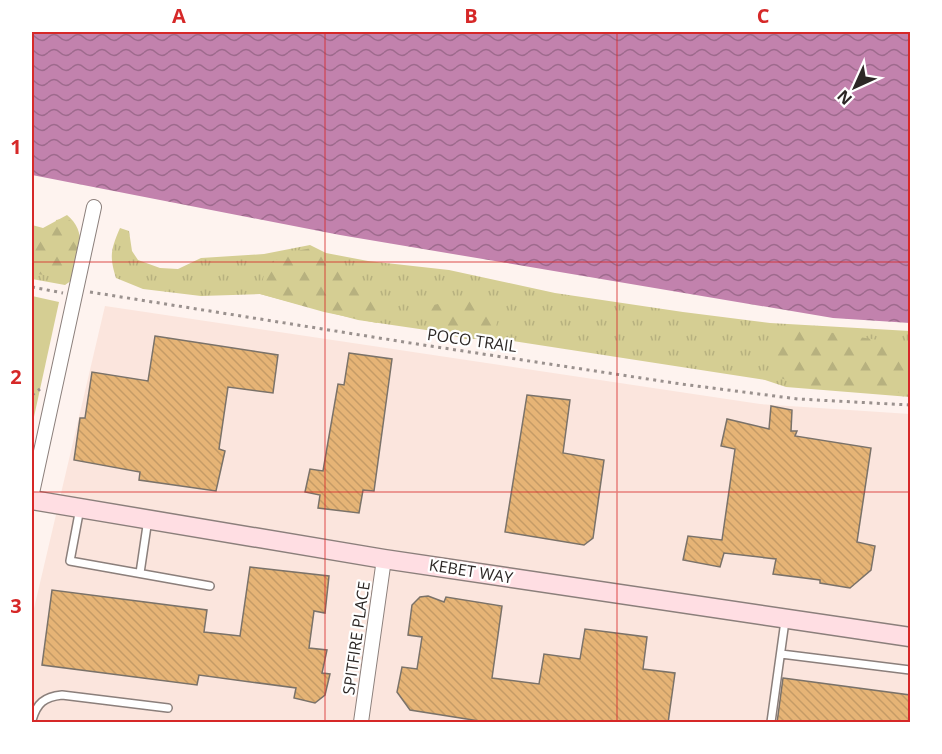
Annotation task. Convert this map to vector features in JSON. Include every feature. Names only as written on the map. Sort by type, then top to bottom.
[{"type":"street","points":[[32,493],[94,207]]},
{"type":"street","name":"KEBET WAY","points":[[32,500],[384,558],[910,637]]},
{"type":"street","name":"SPITFIRE PLACE","points":[[361,723],[384,558]]},
{"type":"lane","points":[[80,508],[70,561],[210,586]]},
{"type":"lane","points":[[140,573],[148,519]]},
{"type":"lane","points":[[771,723],[785,618]]},
{"type":"lane","points":[[781,654],[910,670]]},
{"type":"lane","points":[[32,720],[35,707],[48,697],[62,695],[168,708]]},
{"type":"path","name":"POCO TRAIL","points":[[32,287],[65,293],[77,290],[681,384],[798,399],[910,405]]},
{"type":"shaded area","points":[[105,306],[760,404],[910,414],[910,722],[32,722],[32,617]]},
{"type":"green space","points":[[67,215],[74,222],[80,236],[80,252],[75,278],[65,285],[32,279],[32,225],[43,228]]},
{"type":"green space","points":[[56,220],[70,220],[81,242],[77,262],[71,273],[61,278],[32,273],[32,231],[45,235],[55,229]]},
{"type":"green space","points":[[120,228],[129,231],[132,251],[138,260],[160,268],[178,269],[201,258],[264,254],[310,245],[326,253],[368,261],[449,270],[555,293],[683,312],[770,323],[910,331],[910,397],[786,387],[765,380],[493,338],[466,339],[433,331],[358,320],[260,294],[201,296],[143,289],[116,278],[112,253]]},
{"type":"green space","points":[[312,248],[359,278],[383,308],[377,323],[324,312],[260,294],[265,269],[285,253]]},
{"type":"green space","points":[[32,296],[59,302],[32,426]]},
{"type":"green space","points":[[459,299],[488,304],[498,319],[493,338],[466,339],[441,328],[425,307]]},
{"type":"green space","points":[[808,329],[910,345],[910,393],[806,387],[778,377],[768,359],[782,331]]},
{"type":"water","points":[[32,32],[910,32],[910,323],[833,318],[340,235],[32,175]]},
{"type":"building","points":[[155,336],[278,355],[273,393],[228,387],[219,449],[225,451],[216,491],[139,480],[140,472],[74,460],[80,418],[85,418],[92,372],[148,381]]},
{"type":"building","points":[[349,353],[392,359],[374,491],[363,490],[359,513],[318,508],[320,495],[305,492],[310,469],[323,471],[338,384],[344,385]]},
{"type":"building","points":[[527,395],[570,400],[563,453],[604,460],[593,538],[584,545],[505,532]]},
{"type":"building","points":[[771,406],[792,410],[791,431],[797,431],[795,436],[871,448],[857,542],[875,546],[871,570],[850,588],[820,583],[820,580],[773,574],[776,559],[724,553],[720,567],[683,560],[688,536],[722,540],[735,449],[721,446],[727,419],[769,429]]},
{"type":"building","points":[[250,567],[329,576],[325,613],[314,611],[309,648],[327,650],[322,673],[330,674],[325,695],[315,703],[294,698],[296,688],[199,675],[197,685],[42,665],[52,590],[207,610],[204,632],[240,636]]},
{"type":"building","points":[[428,596],[444,602],[446,597],[502,606],[492,678],[539,684],[544,654],[580,659],[585,629],[647,637],[643,669],[675,673],[668,723],[492,723],[410,710],[397,692],[402,667],[417,669],[422,637],[408,635],[412,605],[420,597]]},
{"type":"building","points":[[783,678],[910,695],[910,723],[777,723]]}]
